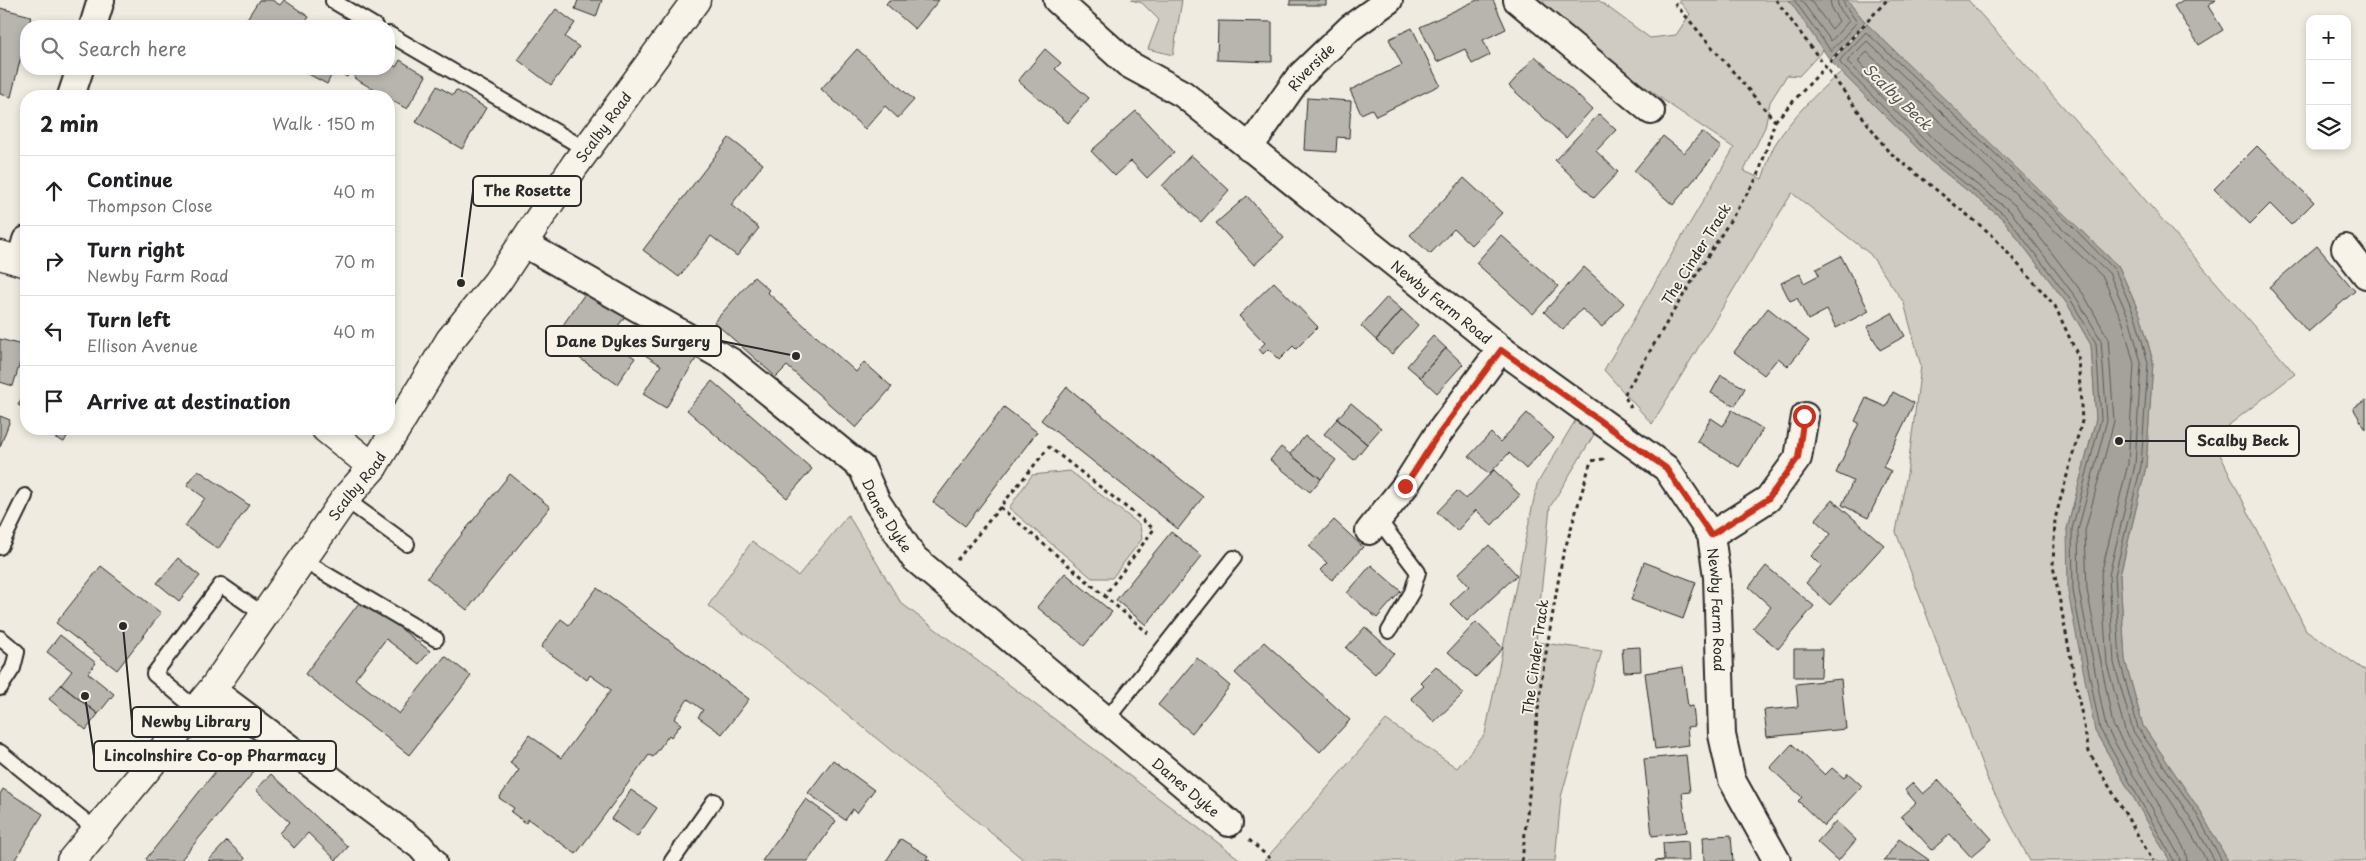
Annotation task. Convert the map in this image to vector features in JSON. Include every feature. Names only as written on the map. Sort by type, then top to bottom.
[{"type":"main road","name":"Scalby Road","points":[[395,431],[450,340],[497,282],[587,150],[696,0]]},
{"type":"main road","points":[[333,435],[373,467]]},
{"type":"main road","name":"Scalby Road","points":[[71,861],[95,829],[204,700],[345,499],[373,467],[392,435]]},
{"type":"street","points":[[95,20],[102,0]]},
{"type":"street","name":"Newby Farm Road","points":[[1057,0],[1128,64],[1182,94],[1501,350],[1666,468],[1711,535],[1717,577],[1722,735],[1732,780],[1777,861]]},
{"type":"street","name":"Riverside","points":[[1249,148],[1299,77],[1350,28],[1389,0]]},
{"type":"street","points":[[1517,0],[1651,111]]},
{"type":"street","points":[[73,90],[78,75]]},
{"type":"street","name":"Danes Dyke","points":[[523,243],[732,362],[862,468],[877,502],[914,558],[1229,823]]},
{"type":"street","points":[[2345,248],[2366,275]]},
{"type":"street","points":[[1373,525],[1405,486],[1436,438],[1501,350]]},
{"type":"street","points":[[1711,535],[1768,499],[1798,458],[1804,416]]},
{"type":"street","points":[[204,700],[420,856]]},
{"type":"lane","points":[[332,1],[365,20]]},
{"type":"lane","points":[[395,38],[587,150]]},
{"type":"lane","points":[[0,546],[25,496]]},
{"type":"lane","points":[[345,499],[407,544]]},
{"type":"lane","points":[[1373,525],[1418,572],[1412,592],[1389,631]]},
{"type":"lane","points":[[1107,719],[1234,558]]},
{"type":"lane","points":[[302,560],[436,639]]},
{"type":"lane","points":[[204,700],[154,674],[221,585],[264,615]]},
{"type":"lane","points":[[0,638],[17,652],[13,668],[0,688]]},
{"type":"lane","points":[[0,752],[95,829]]},
{"type":"lane","points":[[672,861],[714,801]]},
{"type":"path","points":[[1672,0],[1775,121],[1887,0]]},
{"type":"path","points":[[1776,0],[1888,152],[1991,234],[2055,306],[2078,356],[2082,421],[2055,519],[2053,566],[2089,752],[2152,861]]},
{"type":"path","name":"The Cinder Track","points":[[1624,395],[1676,307],[1758,176],[1775,121]]},
{"type":"path","points":[[941,580],[1049,448],[1154,529],[1105,595]]},
{"type":"path","name":"The Cinder Track","points":[[1522,861],[1541,682],[1560,569],[1591,461]]},
{"type":"path","points":[[1000,507],[1164,646]]},
{"type":"shaded area","points":[[1131,0],[1182,0],[1173,55],[1148,49],[1159,20],[1142,3]]},
{"type":"shaded area","points":[[1527,0],[1598,0],[1650,38],[1676,35],[1690,14],[1678,0],[1789,0],[1823,50],[1799,76],[1787,75],[1770,102],[1765,127],[1744,171],[1762,179],[1774,146],[1788,126],[1813,97],[1841,72],[1929,160],[2003,219],[2068,305],[2091,345],[2096,419],[2067,529],[2095,731],[2170,861],[2030,861],[1988,781],[1896,532],[1907,474],[1921,366],[1904,303],[1870,254],[1792,193],[1652,424],[1604,370],[1734,148],[1673,107]]},
{"type":"shaded area","points":[[1847,0],[1968,0],[2122,173],[2295,374],[2212,438],[2306,630],[2366,671],[2366,861],[2228,861],[2200,811],[2143,726],[2125,660],[2120,576],[2146,467],[2153,362],[2141,317],[2119,267],[1953,109],[1867,24]]},
{"type":"shaded area","points":[[1575,421],[1595,433],[1550,507],[1536,642],[1602,651],[1561,797],[1555,861],[1264,861],[1386,720],[1457,768],[1485,734],[1537,484]]},
{"type":"shaded area","points":[[1070,471],[1140,525],[1142,539],[1112,578],[1092,578],[1009,508],[1032,475]]},
{"type":"shaded area","points":[[848,515],[901,603],[1242,861],[1025,861],[824,695],[708,606],[752,541],[798,576]]},
{"type":"water","points":[[1789,0],[1847,0],[1865,22],[1830,60]]},
{"type":"water","points":[[1867,24],[2119,267],[2141,317],[2153,362],[2146,467],[2120,575],[2125,660],[2143,726],[2200,811],[2228,861],[2170,861],[2095,731],[2068,592],[2067,529],[2096,419],[2091,345],[2068,305],[2003,219],[1929,160],[1831,62]]},
{"type":"building","points":[[259,0],[272,0],[280,5],[284,0],[309,17],[307,20],[246,20]]},
{"type":"building","points":[[578,0],[602,0],[596,17],[575,9]]},
{"type":"building","points":[[889,0],[939,0],[915,29],[886,4]]},
{"type":"building","points":[[1290,0],[1326,0],[1326,5],[1290,5]]},
{"type":"building","points":[[1477,0],[1493,0],[1506,29],[1483,40],[1490,55],[1472,64],[1465,49],[1437,62],[1420,27]]},
{"type":"building","points":[[2183,0],[2216,0],[2208,6],[2223,30],[2199,45],[2174,6]]},
{"type":"building","points":[[0,8],[31,16],[30,20],[20,20],[20,60],[11,97],[0,94]]},
{"type":"building","points":[[556,9],[575,23],[565,37],[579,47],[551,85],[518,60]]},
{"type":"building","points":[[1218,21],[1272,22],[1272,62],[1217,60]]},
{"type":"building","points":[[1412,28],[1440,85],[1376,116],[1372,109],[1361,114],[1350,90],[1402,65],[1389,39]]},
{"type":"building","points":[[857,49],[914,100],[898,118],[885,106],[865,129],[821,89]]},
{"type":"building","points":[[1045,49],[1061,63],[1055,69],[1089,98],[1068,123],[1018,81]]},
{"type":"building","points":[[1535,56],[1592,109],[1566,138],[1509,86]]},
{"type":"building","points":[[400,60],[426,76],[407,109],[395,102],[395,90],[375,90],[354,78],[356,75],[395,75],[396,67]]},
{"type":"building","points":[[310,75],[332,75],[327,84]]},
{"type":"building","points":[[437,86],[453,95],[456,90],[486,108],[462,149],[416,122]]},
{"type":"building","points":[[1307,98],[1351,101],[1349,138],[1337,137],[1336,152],[1304,150]]},
{"type":"building","points":[[1136,111],[1174,152],[1147,178],[1131,161],[1115,176],[1091,151]]},
{"type":"building","points":[[1599,114],[1616,130],[1596,151],[1618,172],[1594,198],[1555,160]]},
{"type":"building","points":[[1702,132],[1721,147],[1673,205],[1634,171],[1663,136],[1684,153]]},
{"type":"building","points":[[729,138],[763,164],[731,205],[759,228],[737,256],[711,236],[679,277],[643,250]]},
{"type":"building","points":[[2257,146],[2314,202],[2291,225],[2270,204],[2250,224],[2214,189]]},
{"type":"building","points":[[1191,155],[1229,190],[1201,222],[1162,186]]},
{"type":"building","points":[[1464,178],[1502,213],[1471,245],[1454,229],[1430,254],[1410,235]]},
{"type":"building","points":[[1247,196],[1284,238],[1254,265],[1216,223]]},
{"type":"building","points":[[1501,235],[1558,286],[1533,314],[1476,263]]},
{"type":"building","points":[[2317,246],[2355,291],[2308,332],[2269,287]]},
{"type":"building","points":[[1841,256],[1869,311],[1836,328],[1827,310],[1808,320],[1797,298],[1790,301],[1781,283],[1800,274],[1804,283],[1819,275],[1816,269]]},
{"type":"building","points":[[1584,267],[1624,303],[1602,327],[1582,309],[1563,330],[1544,312]]},
{"type":"building","points":[[754,277],[769,290],[767,292],[856,372],[864,362],[892,387],[856,428],[787,366],[776,377],[714,322]]},
{"type":"building","points":[[1274,282],[1318,327],[1296,349],[1293,346],[1279,360],[1268,349],[1263,354],[1259,349],[1265,343],[1239,316]]},
{"type":"building","points":[[589,288],[626,315],[608,340],[635,358],[617,384],[575,355],[580,348],[558,332]]},
{"type":"building","points":[[1387,297],[1402,310],[1376,340],[1361,326]]},
{"type":"building","points":[[1768,308],[1809,341],[1788,366],[1778,358],[1764,375],[1734,352]]},
{"type":"building","points":[[1402,310],[1418,325],[1392,354],[1376,340]]},
{"type":"building","points":[[1892,313],[1905,336],[1880,350],[1867,327]]},
{"type":"building","points":[[649,328],[697,357],[666,408],[643,394],[661,365],[635,349]]},
{"type":"building","points":[[1433,336],[1446,348],[1420,377],[1407,366]]},
{"type":"building","points":[[0,339],[20,345],[20,363],[13,386],[0,382]]},
{"type":"building","points":[[1446,348],[1463,364],[1437,393],[1420,377]]},
{"type":"building","points":[[1721,375],[1745,388],[1735,406],[1711,393]]},
{"type":"building","points":[[712,381],[812,469],[787,498],[687,410]]},
{"type":"building","points":[[1067,387],[1203,497],[1178,529],[1041,420]]},
{"type":"building","points":[[1893,392],[1914,403],[1883,467],[1891,471],[1868,518],[1842,505],[1853,481],[1836,473],[1859,423],[1855,421],[1866,398],[1886,407]]},
{"type":"building","points":[[2366,400],[2366,430],[2353,408]]},
{"type":"building","points":[[1351,403],[1381,428],[1367,444],[1337,419]]},
{"type":"building","points":[[1004,407],[1037,432],[965,526],[933,502]]},
{"type":"building","points":[[1732,410],[1763,429],[1739,467],[1697,441],[1711,418],[1723,426]]},
{"type":"building","points":[[1527,413],[1554,438],[1526,469],[1509,453],[1489,474],[1469,456],[1491,433],[1500,442]]},
{"type":"building","points":[[0,416],[10,420],[0,447]]},
{"type":"building","points":[[1337,419],[1367,444],[1354,460],[1324,434]]},
{"type":"building","points":[[49,435],[68,435],[64,442]]},
{"type":"building","points":[[1305,436],[1336,460],[1321,479],[1290,454]]},
{"type":"building","points":[[1281,447],[1321,479],[1310,492],[1270,460]]},
{"type":"building","points":[[198,470],[249,505],[218,549],[185,526],[205,498],[187,485]]},
{"type":"building","points":[[1494,470],[1520,495],[1492,525],[1476,510],[1457,531],[1437,512],[1457,491],[1466,499]]},
{"type":"building","points":[[510,474],[550,507],[467,610],[427,578]]},
{"type":"building","points":[[1832,500],[1884,545],[1830,605],[1806,583],[1821,566],[1811,556],[1831,534],[1815,520]]},
{"type":"building","points":[[1334,520],[1363,547],[1332,580],[1320,570],[1327,563],[1309,546]]},
{"type":"building","points":[[1171,532],[1202,556],[1146,625],[1116,600]]},
{"type":"building","points":[[1489,545],[1517,575],[1467,621],[1450,604],[1469,586],[1458,574]]},
{"type":"building","points":[[178,558],[200,576],[179,601],[157,583]]},
{"type":"building","points":[[1644,562],[1696,582],[1683,619],[1631,600]]},
{"type":"building","points":[[1371,565],[1401,591],[1377,618],[1347,593]]},
{"type":"building","points":[[101,566],[161,613],[117,670],[56,623]]},
{"type":"building","points":[[1766,566],[1814,606],[1778,649],[1753,628],[1771,607],[1749,587]]},
{"type":"building","points":[[1065,573],[1112,612],[1084,646],[1037,607]]},
{"type":"building","points":[[597,588],[749,699],[722,734],[698,717],[703,710],[688,699],[674,719],[681,724],[671,737],[669,735],[653,757],[649,755],[576,854],[528,819],[526,823],[511,812],[514,808],[499,798],[519,770],[510,763],[529,735],[561,758],[611,690],[590,675],[587,680],[541,647],[561,619],[569,625]]},
{"type":"building","points":[[362,599],[430,651],[419,664],[386,639],[355,679],[399,714],[445,656],[471,676],[409,755],[305,674]]},
{"type":"building","points":[[1476,622],[1503,648],[1476,677],[1448,652]]},
{"type":"building","points":[[1365,627],[1394,653],[1375,674],[1346,648]]},
{"type":"building","points":[[60,635],[96,663],[88,673],[114,694],[98,714],[61,685],[72,671],[47,652]]},
{"type":"building","points":[[1264,642],[1350,720],[1320,752],[1235,673]]},
{"type":"building","points":[[1640,647],[1641,671],[1624,672],[1622,648]]},
{"type":"building","points":[[1794,649],[1822,649],[1821,677],[1794,677]]},
{"type":"building","points":[[1197,658],[1230,686],[1192,733],[1158,705]]},
{"type":"building","points":[[1436,666],[1463,694],[1434,722],[1411,698],[1424,686],[1420,682]]},
{"type":"building","points":[[1683,667],[1688,707],[1693,706],[1695,726],[1687,727],[1689,745],[1655,749],[1645,673]]},
{"type":"building","points":[[1841,679],[1846,729],[1767,737],[1764,710],[1798,707],[1796,684]]},
{"type":"building","points":[[61,685],[98,714],[86,730],[49,699]]},
{"type":"building","points":[[1792,744],[1825,775],[1832,768],[1844,778],[1848,773],[1862,786],[1824,826],[1798,801],[1802,797],[1770,768]]},
{"type":"building","points":[[234,748],[257,768],[180,861],[148,861],[146,859]]},
{"type":"building","points":[[1686,755],[1690,792],[1682,793],[1687,832],[1652,836],[1644,759]]},
{"type":"building","points":[[833,760],[874,790],[857,813],[853,809],[845,820],[808,793]]},
{"type":"building","points":[[271,774],[348,847],[336,860],[308,833],[294,848],[280,833],[290,822],[256,790]]},
{"type":"building","points":[[1939,780],[1992,839],[1971,857],[1950,834],[1932,850],[1901,816],[1916,803],[1905,790],[1913,783],[1923,794]]},
{"type":"building","points":[[3,789],[43,814],[14,861],[0,861],[0,794]]},
{"type":"building","points":[[631,790],[657,808],[637,837],[611,819]]},
{"type":"building","points":[[806,799],[836,821],[808,861],[762,861]]},
{"type":"building","points":[[1836,821],[1856,840],[1838,861],[1817,842]]},
{"type":"building","points":[[1731,835],[1733,861],[1704,861],[1703,837]]},
{"type":"building","points":[[901,839],[928,856],[926,859],[930,861],[886,861]]},
{"type":"building","points":[[1899,839],[1929,860],[1884,861]]},
{"type":"building","points":[[227,841],[245,858],[243,861],[208,861]]},
{"type":"building","points":[[1688,841],[1689,861],[1655,861],[1664,860],[1663,843]]},
{"type":"place","name":"The Rosette","points":[[461,283]]},
{"type":"place","name":"Dane Dykes Surgery","points":[[796,356]]},
{"type":"place","name":"Scalby Beck","points":[[2119,441]]},
{"type":"place","name":"Newby Library","points":[[123,626]]},
{"type":"place","name":"Lincolnshire Co-op Pharmacy","points":[[85,696]]},
{"type":"route","points":[[1405,486],[1436,438],[1501,350],[1666,468],[1711,535],[1768,499],[1798,458],[1804,416]]}]
